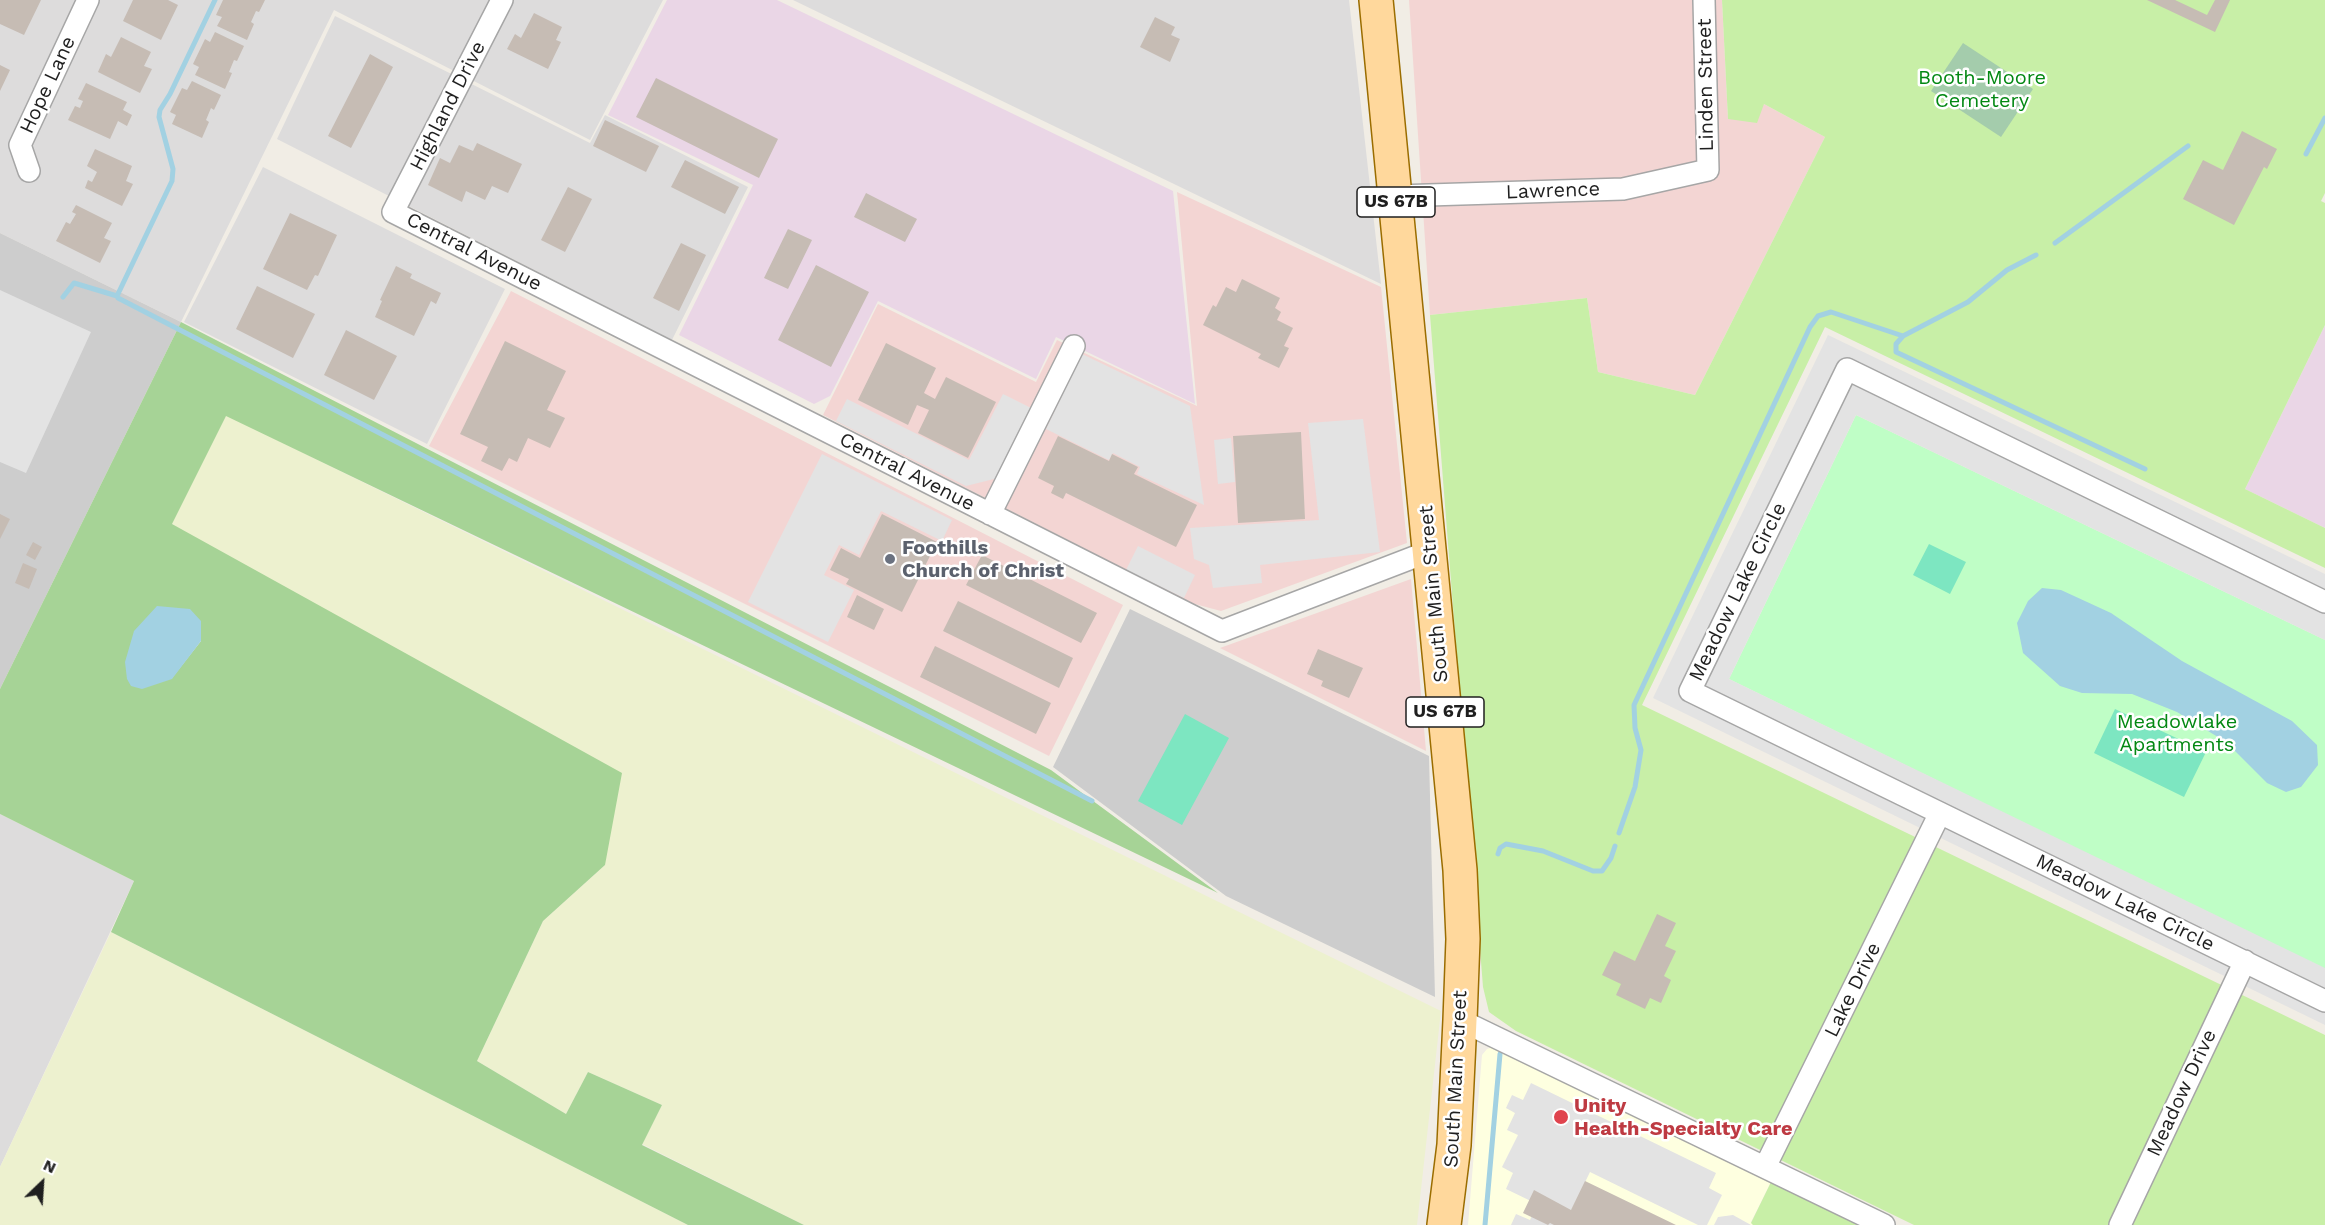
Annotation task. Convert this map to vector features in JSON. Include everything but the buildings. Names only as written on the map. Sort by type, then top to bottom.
[{"type":"main road","name":"South Main Street","points":[[1376,0],[1460,870],[1463,939],[1460,1020],[1454,1145],[1444,1225]]},
{"type":"street","name":"Hope Lane","points":[[29,171],[20,145],[88,0]]},
{"type":"street","name":"Highland Drive","points":[[393,212],[502,0]]},
{"type":"street","name":"Linden Street","points":[[1704,0],[1708,170]]},
{"type":"street","name":"Lawrence","points":[[1396,196],[1623,189],[1708,170]]},
{"type":"street","name":"Central Avenue","points":[[393,212],[1222,631],[1430,551]]},
{"type":"street","points":[[990,514],[1074,346]]},
{"type":"street","name":"Meadow Lake Circle","points":[[2325,602],[1847,369],[1690,691],[2325,1001]]},
{"type":"street","name":"Lake Drive","points":[[1765,1167],[1940,813]]},
{"type":"street","name":"Meadow Drive","points":[[2120,1225],[2245,961]]},
{"type":"street","points":[[1460,1020],[1884,1225]]},
{"type":"shaded area","points":[[0,0],[663,0],[590,140],[334,10],[181,322],[0,233]]},
{"type":"shaded area","points":[[667,0],[777,0],[1173,191],[1195,404],[1056,337],[1036,379],[878,301],[830,396],[814,404],[679,335],[753,185],[608,115]]},
{"type":"shaded area","points":[[793,0],[1349,0],[1381,284],[1174,184]]},
{"type":"shaded area","points":[[1409,0],[1722,0],[1728,119],[1764,104],[1825,137],[1695,395],[1598,372],[1587,298],[1430,315]]},
{"type":"shaded area","points":[[335,16],[590,143],[605,115],[748,187],[672,340],[277,139]]},
{"type":"shaded area","points":[[263,167],[505,289],[427,444],[184,322]]},
{"type":"shaded area","points":[[1177,192],[1381,287],[1407,543],[1221,611],[1191,603],[823,415],[878,304],[1036,382],[1057,340],[1197,406]]},
{"type":"shaded area","points":[[0,233],[181,322],[0,689]]},
{"type":"shaded area","points":[[0,290],[91,332],[26,473],[0,462]]},
{"type":"shaded area","points":[[511,291],[1123,605],[1049,756],[429,446]]},
{"type":"shaded area","points":[[2325,325],[2325,528],[2245,489]]},
{"type":"shaded area","points":[[1828,335],[2325,574],[2325,640],[1856,415],[1729,679],[2325,968],[2325,1025],[1653,698]]},
{"type":"shaded area","points":[[1082,354],[1190,406],[1204,505],[1137,474],[1140,467],[1113,453],[1109,460],[1046,429]]},
{"type":"shaded area","points":[[1003,394],[1033,409],[998,478],[966,486],[836,421],[847,399],[969,460]]},
{"type":"shaded area","points":[[226,415],[1441,1011],[1417,1225],[804,1225],[642,1144],[662,1105],[588,1072],[566,1114],[477,1061],[543,921],[605,865],[171,523]]},
{"type":"shaded area","points":[[1363,419],[1380,552],[1260,565],[1262,583],[1213,588],[1209,565],[1194,559],[1190,528],[1319,520],[1308,423]]},
{"type":"shaded area","points":[[1231,438],[1235,482],[1218,484],[1214,440]]},
{"type":"shaded area","points":[[822,454],[952,520],[942,541],[881,511],[859,555],[839,545],[824,575],[854,590],[828,642],[748,602]]},
{"type":"shaded area","points":[[1138,546],[1195,575],[1184,598],[1126,570]]},
{"type":"shaded area","points":[[1411,579],[1426,751],[1220,648]]},
{"type":"shaded area","points":[[1130,609],[1429,756],[1435,997],[1226,896],[1053,767]]},
{"type":"shaded area","points":[[0,814],[134,881],[0,1167]]},
{"type":"shaded area","points":[[111,932],[688,1225],[0,1225],[0,1167]]},
{"type":"shaded area","name":"Unity Health-Specialty Care","points":[[1495,1046],[1772,1180],[1751,1222],[1753,1225],[1468,1225],[1482,1055],[1487,1049]]},
{"type":"shaded area","points":[[1531,1083],[1716,1173],[1709,1188],[1722,1195],[1707,1225],[1698,1225],[1590,1172],[1564,1225],[1511,1225],[1516,1214],[1530,1220],[1537,1204],[1506,1189],[1513,1173],[1502,1167],[1518,1135],[1507,1130],[1515,1113],[1506,1108],[1512,1095],[1523,1100]]},
{"type":"shaded area","points":[[1733,1215],[1751,1225],[1714,1225],[1718,1217]]},
{"type":"green space","points":[[1722,0],[2325,0],[2325,193],[2321,201],[2325,203],[2325,325],[2245,489],[2325,528],[2325,568],[1825,327],[1642,705],[2325,1035],[2325,1225],[1914,1225],[1516,1031],[1489,1012],[1483,987],[1430,315],[1587,298],[1598,372],[1695,395],[1825,137],[1764,104],[1757,123],[1728,119]]},
{"type":"green space","name":"Booth-Moore Cemetery","points":[[1963,43],[2033,89],[2001,137],[1931,91]]},
{"type":"green space","points":[[181,322],[1051,770],[1218,893],[226,416],[172,524],[622,773],[605,865],[543,921],[477,1061],[566,1114],[588,1072],[662,1105],[642,1145],[804,1225],[688,1225],[111,932],[134,881],[0,814],[0,689]],"holes":[[[201,621],[201,641],[171,679]]]},
{"type":"green space","name":"Meadowlake Apartments","points":[[1856,415],[2325,640],[2325,970],[1729,679]]},
{"type":"green space","points":[[1929,544],[1966,562],[1950,594],[1913,575]]},
{"type":"green space","points":[[2115,709],[2206,752],[2184,797],[2094,753]]},
{"type":"green space","points":[[1185,714],[1229,738],[1182,825],[1138,801]]},
{"type":"green space","points":[[1772,1180],[1864,1225],[1753,1225],[1751,1223]]},
{"type":"water","points":[[2042,588],[2061,590],[2111,613],[2182,661],[2292,721],[2317,745],[2318,765],[2301,787],[2286,792],[2267,783],[2226,742],[2177,712],[2132,694],[2082,693],[2060,686],[2023,653],[2017,623],[2028,601]]},
{"type":"water","points":[[157,606],[190,609],[201,621],[201,641],[172,679],[142,689],[131,686],[127,679],[125,662],[134,631]]},
{"type":"waterway","points":[[215,0],[160,110],[159,117],[173,169],[172,181],[118,298],[1092,801]]},
{"type":"waterway","points":[[2306,154],[2325,118]]},
{"type":"waterway","points":[[2055,243],[2188,146]]},
{"type":"waterway","points":[[2036,255],[2007,270],[1968,302],[1903,336],[1896,344],[1896,352],[2145,469]]},
{"type":"waterway","points":[[63,297],[74,283],[117,296]]},
{"type":"waterway","points":[[1619,833],[1635,787],[1641,750],[1635,728],[1634,705],[1810,327],[1818,316],[1831,312],[1903,336]]},
{"type":"waterway","points":[[1498,854],[1500,848],[1506,844],[1543,851],[1593,871],[1602,871],[1611,858],[1615,846]]},
{"type":"waterway","points":[[1485,1225],[1500,1054]]},
{"type":"place","name":"Foothills Church of Christ","points":[[890,559]]},
{"type":"place","name":"Unity Health-Specialty Care","points":[[1561,1117]]}]
